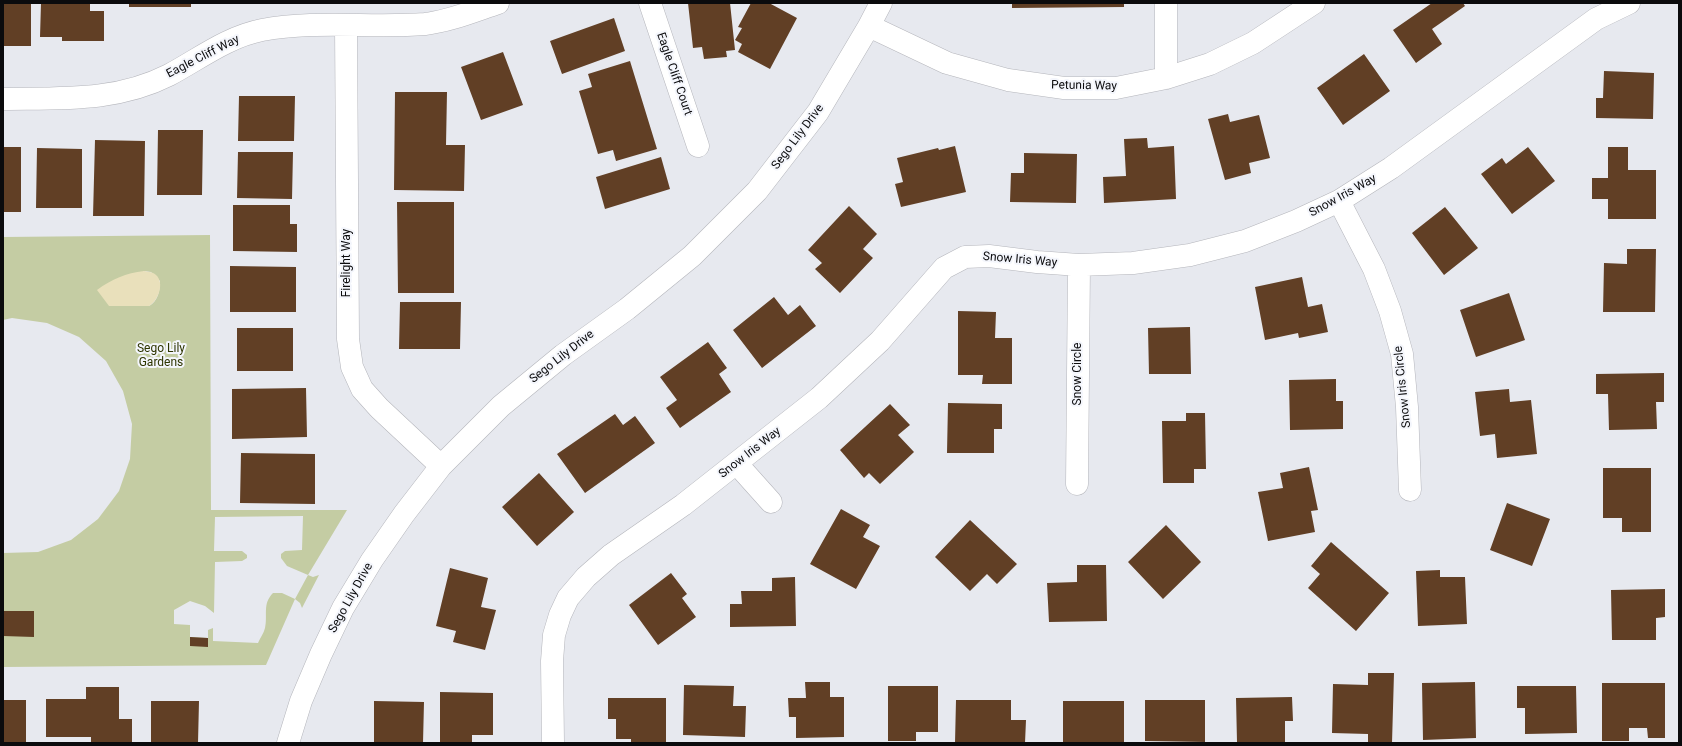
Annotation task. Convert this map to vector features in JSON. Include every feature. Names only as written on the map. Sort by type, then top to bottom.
[{"type":"street","name":"Eagle Cliff Way","points":[[3,99],[67,98],[109,95],[140,87],[169,75],[232,40],[260,30],[289,26],[426,24],[452,18],[498,3]]},
{"type":"street","name":"Eagle Cliff Court","points":[[650,3],[698,146]]},
{"type":"street","points":[[1166,3],[1166,78]]},
{"type":"street","name":"Petunia Way","points":[[869,26],[946,63],[1008,80],[1064,88],[1116,88],[1166,78],[1210,64],[1253,43],[1314,3]]},
{"type":"street","name":"Snow Iris Way","points":[[553,743],[552,661],[554,635],[560,615],[568,598],[586,576],[611,555],[683,505],[737,464],[824,393],[880,341],[944,268],[965,256],[989,256],[1079,265],[1133,263],[1190,255],[1245,241],[1296,221],[1339,201],[1391,168],[1596,19],[1629,3]]},
{"type":"street","name":"Sego Lily Drive","points":[[288,743],[301,701],[343,608],[372,560],[404,514],[441,466],[501,406],[563,355],[627,309],[692,256],[757,191],[818,112],[869,26],[879,4]]},
{"type":"street","name":"Firelight Way","points":[[346,25],[348,339],[352,367],[362,389],[379,408],[441,466]]},
{"type":"street","name":"Snow Iris Circle","points":[[1339,201],[1374,269],[1390,311],[1402,354],[1407,408],[1410,490]]},
{"type":"street","name":"Snow Circle","points":[[1077,484],[1079,265]]},
{"type":"street","points":[[737,464],[771,502]]},
{"type":"green space","name":"Sego Lily Gardens","points":[[210,235],[211,510],[347,510],[308,575],[287,566],[281,558],[281,554],[285,551],[302,550],[303,516],[215,517],[214,551],[242,551],[247,555],[247,558],[242,561],[215,562],[214,613],[205,606],[190,601],[174,610],[174,624],[190,625],[190,637],[208,638],[208,630],[213,628],[213,641],[258,643],[265,628],[266,605],[273,593],[282,593],[295,599],[266,665],[3,667],[3,553],[38,552],[71,540],[98,519],[119,491],[130,459],[132,424],[123,391],[106,361],[79,337],[47,323],[12,318],[3,320],[3,237]],"holes":[[[144,271],[151,272],[160,281],[160,288],[155,301],[149,306],[109,306]]]},
{"type":"green space","points":[[308,575],[313,577],[319,575],[302,608],[300,603],[295,599]]},
{"type":"sand","points":[[144,271],[155,274],[159,278],[160,283],[158,296],[149,306],[109,306],[97,290],[119,277]]},
{"type":"building","points":[[3,3],[31,3],[31,46],[3,46]]},
{"type":"building","points":[[41,3],[90,3],[90,11],[104,11],[104,41],[62,41],[62,37],[40,37]]},
{"type":"building","points":[[129,3],[191,3],[191,7],[129,7]]},
{"type":"building","points":[[688,3],[730,3],[735,50],[726,51],[727,57],[704,59],[702,47],[693,48]]},
{"type":"building","points":[[751,3],[769,3],[797,18],[770,69],[738,52],[742,44],[735,40],[742,28],[738,27]]},
{"type":"building","points":[[1012,3],[1124,3],[1124,7],[1012,8]]},
{"type":"building","points":[[1432,3],[1463,3],[1465,6],[1432,29],[1442,44],[1416,63],[1393,30]]},
{"type":"building","points":[[614,18],[625,51],[562,74],[550,41]]},
{"type":"building","points":[[503,52],[523,105],[481,120],[461,67]]},
{"type":"building","points":[[1364,54],[1390,91],[1343,125],[1317,88]]},
{"type":"building","points":[[630,61],[657,149],[616,161],[613,150],[598,154],[579,91],[592,87],[588,74]]},
{"type":"building","points":[[1604,71],[1654,73],[1653,119],[1596,118],[1596,98],[1603,98]]},
{"type":"building","points":[[395,92],[447,92],[446,145],[465,145],[464,191],[394,190]]},
{"type":"building","points":[[239,96],[295,96],[294,141],[238,141]]},
{"type":"building","points":[[1228,114],[1230,122],[1259,115],[1270,158],[1249,163],[1251,173],[1225,180],[1208,119]]},
{"type":"building","points":[[158,130],[203,130],[202,195],[157,195]]},
{"type":"building","points":[[1147,138],[1148,148],[1174,146],[1176,199],[1104,203],[1103,177],[1126,176],[1124,139]]},
{"type":"building","points":[[95,140],[145,141],[144,216],[93,216]]},
{"type":"building","points":[[955,146],[966,192],[901,207],[895,184],[903,182],[897,158],[938,148],[939,150]]},
{"type":"building","points":[[3,147],[21,147],[21,212],[3,212]]},
{"type":"building","points":[[1528,147],[1555,181],[1512,214],[1481,174],[1502,158],[1506,164]]},
{"type":"building","points":[[1608,147],[1628,147],[1628,170],[1656,170],[1656,219],[1608,219],[1608,199],[1592,199],[1592,178],[1608,178]]},
{"type":"building","points":[[37,148],[82,149],[82,208],[36,208]]},
{"type":"building","points":[[238,152],[293,152],[292,199],[237,198]]},
{"type":"building","points":[[1024,153],[1077,154],[1076,203],[1010,202],[1011,173],[1024,173]]},
{"type":"building","points":[[661,157],[670,189],[605,209],[596,177]]},
{"type":"building","points":[[397,202],[454,202],[454,293],[398,293]]},
{"type":"building","points":[[233,205],[290,205],[290,224],[297,224],[297,252],[233,251]]},
{"type":"building","points":[[849,206],[877,234],[863,249],[873,258],[840,293],[815,269],[822,263],[808,250]]},
{"type":"building","points":[[1445,207],[1478,248],[1444,275],[1412,233]]},
{"type":"building","points":[[1627,249],[1656,249],[1655,312],[1603,312],[1604,263],[1627,264]]},
{"type":"building","points":[[230,266],[296,267],[296,312],[230,312]]},
{"type":"building","points":[[1302,277],[1308,307],[1322,304],[1328,332],[1299,338],[1298,333],[1265,340],[1255,287]]},
{"type":"building","points":[[1509,293],[1525,340],[1476,357],[1460,310]]},
{"type":"building","points":[[774,297],[788,315],[800,305],[816,326],[762,368],[733,330]]},
{"type":"building","points":[[400,302],[461,302],[460,349],[399,349]]},
{"type":"building","points":[[958,311],[996,312],[995,338],[1012,338],[1012,384],[982,384],[983,375],[958,375]]},
{"type":"building","points":[[1190,327],[1191,374],[1149,374],[1148,328]]},
{"type":"building","points":[[237,328],[293,328],[293,371],[237,371]]},
{"type":"building","points":[[708,342],[727,368],[719,374],[731,392],[680,428],[666,408],[677,400],[660,377]]},
{"type":"building","points":[[1664,373],[1664,402],[1656,402],[1657,429],[1609,430],[1608,394],[1596,394],[1596,374]]},
{"type":"building","points":[[1336,379],[1336,401],[1343,401],[1343,429],[1290,430],[1289,380]]},
{"type":"building","points":[[306,388],[307,437],[232,439],[232,389]]},
{"type":"building","points":[[1509,389],[1510,402],[1531,400],[1537,454],[1497,458],[1495,434],[1480,436],[1475,392]]},
{"type":"building","points":[[948,403],[1002,404],[1002,429],[994,429],[994,453],[947,453]]},
{"type":"building","points":[[890,404],[910,425],[898,435],[914,452],[880,484],[869,473],[864,478],[840,450]]},
{"type":"building","points":[[1186,413],[1205,413],[1206,469],[1194,469],[1194,483],[1163,483],[1162,421],[1186,421]]},
{"type":"building","points":[[615,414],[623,425],[635,416],[655,443],[585,493],[557,454]]},
{"type":"building","points":[[241,453],[315,454],[315,504],[240,503]]},
{"type":"building","points":[[1309,467],[1318,510],[1311,511],[1315,532],[1268,541],[1258,492],[1283,488],[1280,473]]},
{"type":"building","points":[[1603,468],[1651,468],[1651,532],[1622,532],[1622,518],[1603,518]]},
{"type":"building","points":[[539,473],[574,512],[537,546],[502,507]]},
{"type":"building","points":[[1507,503],[1550,519],[1532,566],[1490,550]]},
{"type":"building","points":[[841,509],[870,525],[863,537],[880,546],[856,589],[810,564]]},
{"type":"building","points":[[970,520],[1017,564],[997,584],[987,574],[970,591],[935,557]]},
{"type":"building","points":[[1166,525],[1201,562],[1163,599],[1128,562]]},
{"type":"building","points":[[1331,542],[1389,593],[1356,631],[1308,588],[1320,574],[1311,566]]},
{"type":"building","points":[[1077,565],[1106,565],[1107,621],[1049,622],[1047,583],[1077,582]]},
{"type":"building","points":[[450,568],[488,578],[481,607],[496,610],[485,650],[453,642],[456,631],[436,626]]},
{"type":"building","points":[[1440,570],[1440,577],[1465,577],[1467,624],[1418,626],[1416,571]]},
{"type":"building","points":[[671,573],[687,594],[682,598],[696,617],[658,645],[629,605]]},
{"type":"building","points":[[795,577],[796,626],[730,627],[730,604],[742,604],[741,591],[772,591],[772,578]]},
{"type":"building","points":[[1665,589],[1665,617],[1656,618],[1656,640],[1612,640],[1611,590]]},
{"type":"building","points":[[3,611],[34,611],[34,637],[3,636]]},
{"type":"building","points":[[190,637],[208,638],[208,647],[190,646]]},
{"type":"building","points":[[1368,673],[1394,673],[1392,743],[1368,743],[1368,734],[1332,733],[1333,684],[1368,685]]},
{"type":"building","points":[[805,682],[830,682],[830,697],[844,697],[844,737],[796,738],[796,717],[789,717],[788,698],[806,698]]},
{"type":"building","points":[[1475,682],[1476,738],[1423,740],[1422,683]]},
{"type":"building","points":[[1602,683],[1665,683],[1665,738],[1648,738],[1647,728],[1629,728],[1629,741],[1602,741]]},
{"type":"building","points":[[684,685],[734,686],[733,706],[746,706],[745,737],[683,735]]},
{"type":"building","points":[[888,686],[938,686],[938,732],[916,732],[916,741],[888,741]]},
{"type":"building","points":[[1517,686],[1576,686],[1577,733],[1525,734],[1525,708],[1517,708]]},
{"type":"building","points":[[86,687],[119,687],[119,719],[132,719],[132,743],[91,743],[91,737],[46,737],[46,699],[86,699]]},
{"type":"building","points":[[440,692],[493,693],[493,735],[472,735],[472,743],[440,743]]},
{"type":"building","points":[[1292,697],[1293,721],[1285,721],[1285,742],[1237,742],[1236,698]]},
{"type":"building","points":[[608,698],[666,698],[666,743],[631,743],[631,739],[616,739],[616,719],[608,719]]},
{"type":"building","points":[[3,700],[26,700],[26,743],[3,743]]},
{"type":"building","points":[[956,700],[1011,700],[1011,720],[1026,720],[1025,743],[955,743]]},
{"type":"building","points":[[1145,700],[1205,700],[1205,742],[1145,741]]},
{"type":"building","points":[[151,701],[199,701],[198,743],[151,743]]},
{"type":"building","points":[[374,701],[424,702],[423,743],[374,743]]},
{"type":"building","points":[[1063,701],[1124,701],[1124,743],[1063,743]]}]
